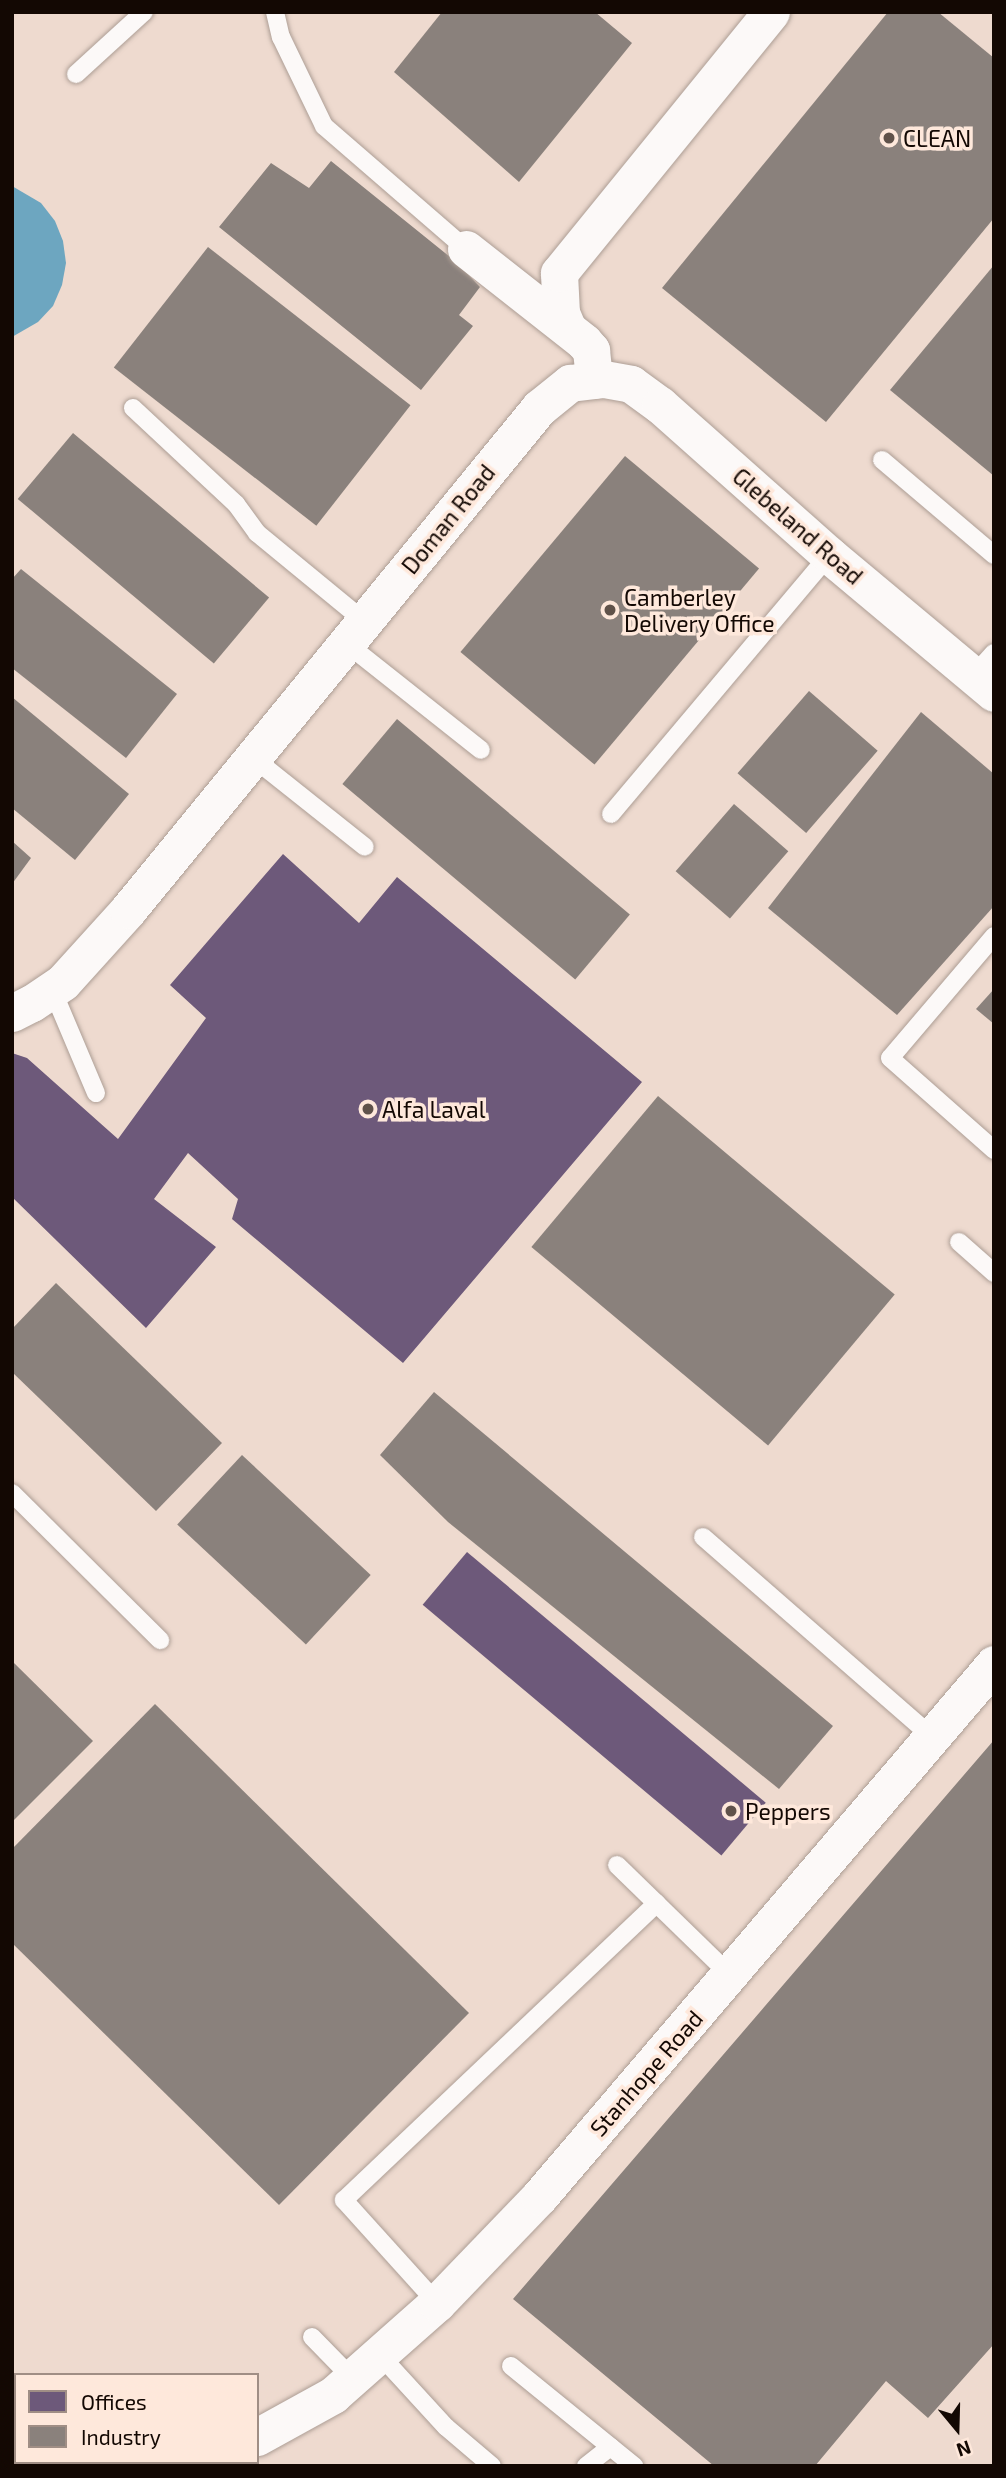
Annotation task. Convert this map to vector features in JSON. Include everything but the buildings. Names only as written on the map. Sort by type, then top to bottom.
[{"type":"street","points":[[567,327],[561,313],[559,273],[771,12]]},
{"type":"street","points":[[466,249],[567,327],[590,350],[594,380]]},
{"type":"street","name":"Glebeland Road","points":[[594,380],[622,381],[641,391],[829,555],[987,674]]},
{"type":"street","name":"Doman Road","points":[[12,1013],[52,989],[73,972],[128,910],[539,408],[570,383],[594,380]]},
{"type":"street","name":"Stanhope Road","points":[[259,2436],[333,2395],[436,2303],[539,2197],[994,1664]]},
{"type":"lane","points":[[75,74],[144,12]]},
{"type":"lane","points":[[275,12],[281,37],[324,126],[466,249]]},
{"type":"lane","points":[[133,408],[236,504],[257,533],[355,632],[481,750]]},
{"type":"lane","points":[[882,460],[994,555]]},
{"type":"lane","points":[[611,814],[829,555]]},
{"type":"lane","points":[[252,757],[365,847]]},
{"type":"lane","points":[[994,936],[890,1058],[994,1150]]},
{"type":"lane","points":[[52,989],[96,1093]]},
{"type":"lane","points":[[959,1242],[994,1273]]},
{"type":"lane","points":[[12,1493],[160,1640]]},
{"type":"lane","points":[[702,1538],[932,1737]]},
{"type":"lane","points":[[617,1865],[730,1975]]},
{"type":"lane","points":[[436,2303],[344,2200],[657,1903]]},
{"type":"lane","points":[[312,2337],[352,2378]]},
{"type":"lane","points":[[379,2354],[446,2427],[492,2466]]},
{"type":"lane","points":[[511,2366],[634,2466]]},
{"type":"lane","points":[[586,2466],[610,2447]]},
{"type":"water","points":[[12,186],[41,203],[55,221],[63,241],[66,263],[62,285],[53,306],[38,322],[12,337]]},
{"type":"place","name":"CLEAN","points":[[889,138]]},
{"type":"place","name":"Camberley Delivery Office","points":[[610,610]]},
{"type":"place","name":"Alfa Laval","points":[[368,1109]]},
{"type":"place","name":"Peppers","points":[[731,1811]]}]
